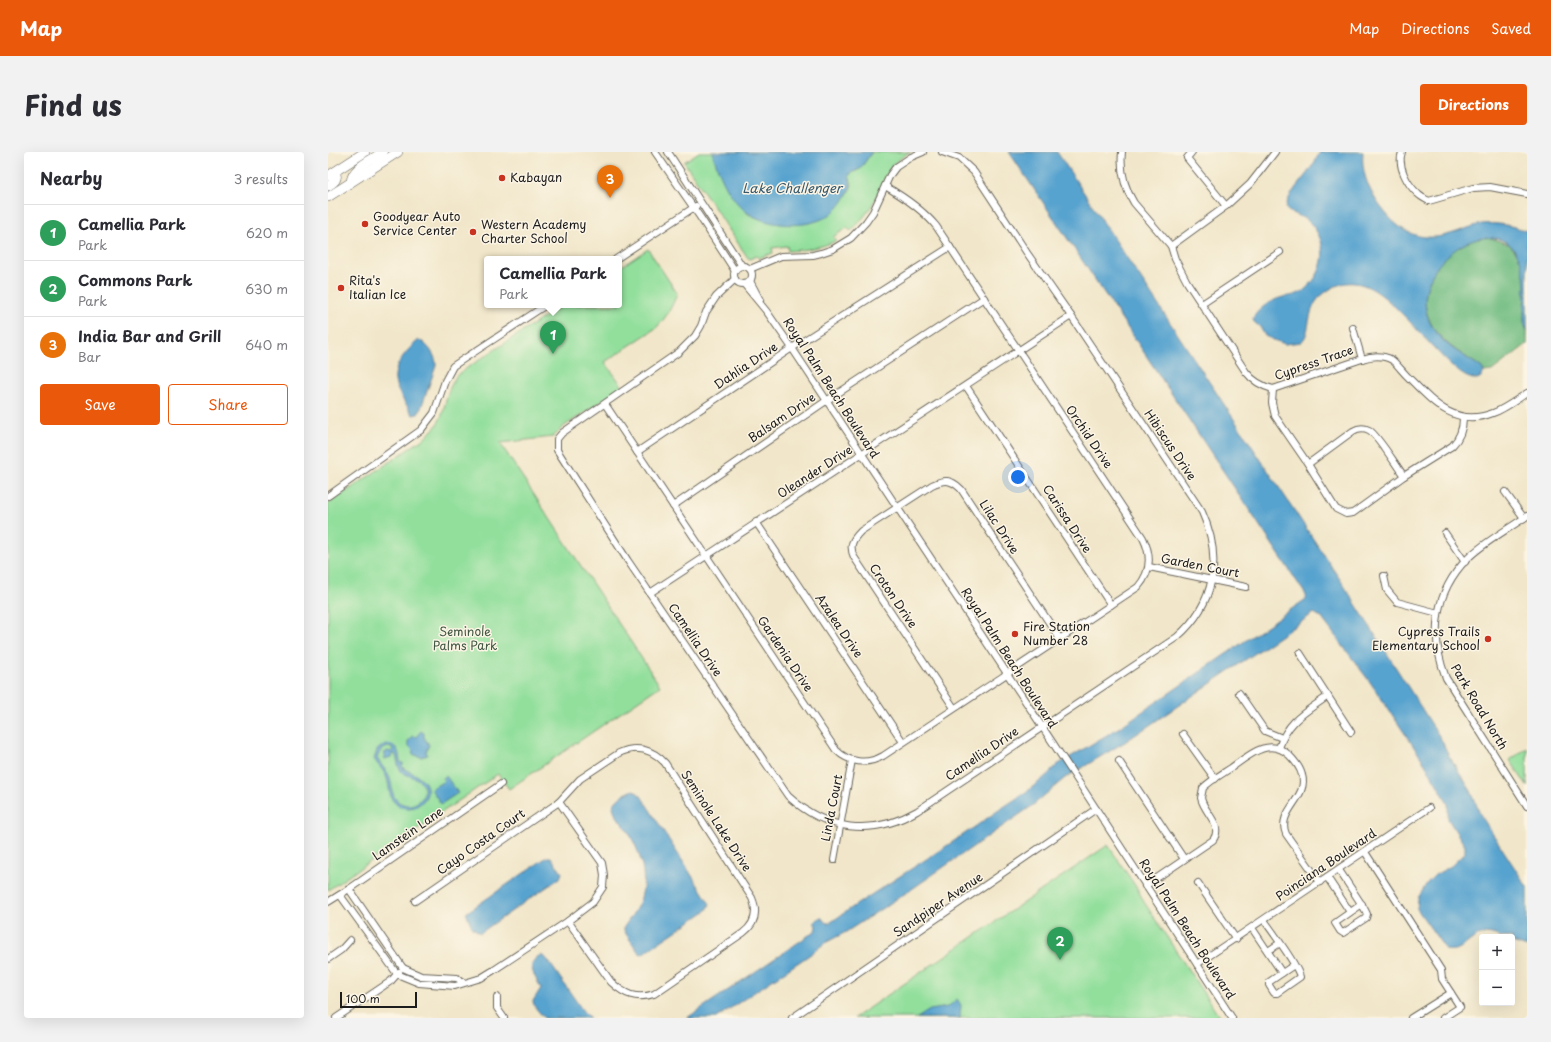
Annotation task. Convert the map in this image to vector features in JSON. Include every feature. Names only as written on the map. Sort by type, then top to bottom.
[{"type":"highway","points":[[328,186],[337,178],[331,174],[365,152]]},
{"type":"highway","points":[[351,182],[351,177],[357,169],[383,152]]},
{"type":"highway","points":[[328,197],[398,152]]},
{"type":"street","points":[[655,152],[735,271],[739,282],[750,281],[751,271],[762,263],[781,256],[813,255],[833,249],[851,238],[873,212],[890,175],[896,167],[910,157],[923,152]]},
{"type":"street","points":[[668,152],[742,266],[747,267],[751,271]]},
{"type":"street","name":"Hibiscus Drive","points":[[942,152],[959,158],[974,172],[1202,512],[1207,523],[1213,547],[1214,567],[1207,597],[1198,613],[1183,631],[1042,726]]},
{"type":"street","name":"Cypress Trace","points":[[1122,152],[1121,160],[1123,178],[1129,195],[1134,203],[1171,246],[1181,271],[1202,304],[1250,377],[1260,385],[1273,389],[1374,356],[1392,360],[1433,402],[1464,418]]},
{"type":"street","points":[[1192,152],[1187,158],[1226,206]]},
{"type":"street","points":[[1171,246],[1226,206],[1250,184],[1275,152]]},
{"type":"street","points":[[1402,152],[1400,158],[1401,168],[1406,178],[1418,194],[1429,201],[1473,188],[1490,187],[1527,194]]},
{"type":"street","name":"Orchid Drive","points":[[885,186],[928,216],[950,247],[1143,538],[1148,551],[1149,567]]},
{"type":"street","points":[[621,256],[701,202]]},
{"type":"street","name":"Dahlia Drive","points":[[637,452],[792,348],[950,247]]},
{"type":"street","points":[[1202,304],[1280,252]]},
{"type":"street","points":[[735,271],[742,266]]},
{"type":"street","name":"Royal Palm Beach Boulevard","points":[[750,281],[767,312],[1042,726],[1232,1018]]},
{"type":"street","name":"Royal Palm Beach Boulevard","points":[[739,282],[767,312]]},
{"type":"street","name":"Camellia Drive","points":[[739,282],[722,290],[711,302],[701,326],[687,345],[562,433],[557,439],[557,450],[650,593],[783,790],[798,805],[826,821],[840,825],[861,827],[874,827],[889,824],[910,815],[1042,726]]},
{"type":"street","name":"Balsam Drive","points":[[673,506],[826,401],[984,298]]},
{"type":"street","points":[[328,496],[421,430],[434,413],[445,381],[453,366],[541,308]]},
{"type":"street","name":"Oleander Drive","points":[[650,593],[1071,316]]},
{"type":"street","points":[[1353,328],[1362,359]]},
{"type":"street","name":"Carissa Drive","points":[[966,386],[1111,605]]},
{"type":"street","points":[[1273,389],[1272,402],[1275,416],[1338,511],[1346,514],[1353,513],[1404,476],[1436,457],[1456,442],[1462,431],[1464,418],[1475,418],[1492,414],[1527,393]]},
{"type":"street","name":"Gardenia Drive","points":[[605,404],[836,750],[852,760]]},
{"type":"street","points":[[1308,464],[1354,431],[1365,428],[1374,435],[1404,476]]},
{"type":"street","name":"Lilac Drive","points":[[897,508],[940,481],[946,480],[954,483],[961,489],[1060,639]]},
{"type":"street","points":[[1505,492],[1526,517]]},
{"type":"street","name":"Croton Drive","points":[[897,508],[861,531],[854,538],[851,544],[851,550],[854,558],[954,708]]},
{"type":"street","name":"Park Road North","points":[[1526,517],[1478,550],[1465,562],[1452,578],[1446,589],[1438,613],[1436,642],[1438,654],[1446,678],[1527,806]]},
{"type":"street","name":"Azalea Drive","points":[[756,522],[903,742]]},
{"type":"street","points":[[1445,533],[1465,562]]},
{"type":"street","points":[[852,760],[863,762],[875,760],[903,742],[1138,587],[1144,580],[1149,567]]},
{"type":"street","name":"Garden Court","points":[[1149,567],[1246,587]]},
{"type":"street","points":[[1384,576],[1387,590],[1397,602],[1438,613]]},
{"type":"street","points":[[1300,653],[1351,732]]},
{"type":"street","points":[[1239,693],[1265,731],[1282,738]]},
{"type":"street","points":[[1279,748],[1287,729],[1298,717],[1328,696]]},
{"type":"street","points":[[1183,734],[1215,779]]},
{"type":"street","points":[[1145,886],[1212,840],[1216,834],[1216,826],[1201,798],[1203,788],[1259,749],[1271,746],[1287,752],[1297,763],[1302,776],[1304,783],[1300,795],[1286,816],[1284,830],[1320,882]]},
{"type":"street","name":"Seminole Lake Drive","points":[[559,802],[580,779],[625,750],[637,748],[656,754],[665,763],[752,898],[756,909],[754,920],[743,933],[654,994],[642,997],[630,996],[619,990],[611,982],[568,921]]},
{"type":"street","name":"Linda Court","points":[[834,860],[852,760]]},
{"type":"street","points":[[1119,761],[1184,859]]},
{"type":"street","name":"Lamstein Lane","points":[[328,902],[501,784]]},
{"type":"street","points":[[340,895],[397,974],[419,983],[456,986],[463,982],[481,978],[568,921],[598,897],[603,887],[604,875],[599,858],[559,802]]},
{"type":"street","name":"Cayo Costa Court","points":[[415,901],[559,802]]},
{"type":"street","name":"Poinciana Boulevard","points":[[1196,964],[1236,939],[1429,808]]},
{"type":"street","name":"Sandpiper Avenue","points":[[792,1018],[1096,809]]},
{"type":"street","points":[[1365,852],[1441,970],[1442,979],[1460,1007],[1443,1018]]},
{"type":"street","points":[[1339,870],[1362,904],[1367,914],[1366,918],[1343,933],[1340,931],[1334,923],[1362,904]]},
{"type":"street","points":[[1327,877],[1350,912]]},
{"type":"street","points":[[1198,883],[1236,939]]},
{"type":"street","points":[[349,889],[403,968],[421,976],[457,978],[463,982]]},
{"type":"street","points":[[1264,920],[1294,965],[1300,977],[1277,993],[1274,993],[1269,985],[1269,982],[1294,965]]},
{"type":"street","points":[[1252,928],[1282,973]]},
{"type":"street","points":[[373,942],[381,936]]},
{"type":"street","points":[[328,959],[341,950],[350,940]]},
{"type":"street","points":[[1268,951],[1280,943]]},
{"type":"street","points":[[384,956],[391,951]]},
{"type":"street","points":[[336,1018],[390,981],[403,968]]},
{"type":"street","points":[[427,984],[428,976]]},
{"type":"street","points":[[1411,1018],[1451,993]]},
{"type":"street","points":[[497,997],[497,1008],[504,1018]]},
{"type":"green space","points":[[699,152],[712,152],[719,171],[748,214],[765,221],[851,188],[852,184],[849,176],[851,173],[860,169],[872,152],[911,152],[902,157],[890,169],[871,207],[861,220],[851,231],[847,228],[833,237],[836,241],[818,247],[800,250],[788,251],[787,246],[772,248],[773,253],[759,258],[756,256],[750,259],[684,162]]},
{"type":"green space","points":[[1488,237],[1510,245],[1522,263],[1525,280],[1524,321],[1527,331],[1527,344],[1492,371],[1484,372],[1482,368],[1445,341],[1435,330],[1427,315],[1425,300],[1428,284],[1435,270],[1445,258],[1458,248],[1472,241]]},
{"type":"green space","name":"Seminole Palms Park","points":[[648,249],[677,293],[669,312],[656,328],[605,362],[623,387],[563,427],[553,437],[500,443],[660,686],[509,789],[498,774],[328,890],[328,504],[426,437],[437,425],[442,415],[449,390],[456,376],[467,368],[558,308],[622,308],[622,266]]},
{"type":"green space","points":[[1527,748],[1527,786],[1510,760]]},
{"type":"green space","points":[[1108,845],[1220,1018],[854,1018]]},
{"type":"water","name":"Lake Challenger","points":[[712,152],[872,152],[860,169],[851,173],[849,176],[851,183],[850,190],[842,203],[835,210],[828,216],[819,220],[796,225],[772,223],[750,214],[742,208],[727,189]]},
{"type":"water","points":[[1009,152],[1057,152],[1343,584],[1441,739],[1449,756],[1471,791],[1480,814],[1527,887],[1527,947],[1515,943],[1515,934],[1479,934],[1479,936],[1457,949],[1446,950],[1417,909],[1418,898],[1427,883],[1435,875],[1451,866],[1465,853],[1465,846],[1448,819],[1448,803],[1420,756],[1370,682],[1321,617],[1314,613],[1125,742],[1065,778],[1032,806],[912,889],[846,932],[825,943],[716,1018],[687,1018],[815,931],[816,926],[814,922],[821,917],[827,923],[831,922],[1036,785],[1057,765],[1120,727],[1306,599],[1306,595]]},
{"type":"water","points":[[1320,152],[1363,152],[1364,173],[1374,197],[1393,221],[1400,227],[1418,236],[1438,237],[1478,225],[1487,224],[1505,225],[1527,231],[1527,331],[1524,321],[1525,286],[1521,263],[1514,249],[1500,239],[1483,238],[1465,244],[1448,255],[1435,271],[1427,290],[1426,310],[1435,331],[1451,347],[1482,368],[1484,372],[1482,376],[1472,379],[1459,372],[1391,303],[1370,288],[1358,284],[1347,283],[1334,287],[1321,296],[1313,308],[1307,333],[1301,342],[1285,344],[1274,340],[1265,336],[1260,327],[1254,322],[1253,318],[1270,302],[1303,291],[1316,277],[1320,269],[1323,251],[1318,233],[1309,222],[1286,209],[1292,192],[1309,171]]},
{"type":"water","points":[[419,340],[426,344],[431,351],[436,362],[436,366],[421,408],[418,414],[413,415],[397,388],[395,374],[404,355]]},
{"type":"water","points":[[421,731],[424,733],[424,737],[429,745],[426,752],[428,755],[421,757],[412,754],[413,750],[408,745],[408,741],[412,736],[416,737]]},
{"type":"water","points":[[385,744],[393,745],[397,749],[400,762],[404,764],[402,765],[403,768],[424,781],[427,788],[427,794],[420,804],[407,808],[394,802],[391,797],[386,776],[374,759],[377,750]],"holes":[[[388,747],[392,748],[393,750],[391,752],[388,751],[384,753],[385,759],[391,757],[393,753],[395,754],[401,771],[418,779],[423,785],[423,796],[414,804],[405,805],[396,799],[389,776],[377,758],[381,750]]]},
{"type":"water","points":[[446,776],[458,793],[441,804],[431,789],[444,781],[443,778]]},
{"type":"water","points":[[634,790],[641,796],[710,904],[707,910],[642,954],[639,953],[624,931],[624,927],[639,903],[642,894],[642,867],[637,849],[613,807],[614,804],[625,794]]},
{"type":"water","points":[[547,857],[551,857],[562,873],[560,878],[480,933],[472,927],[466,913]]},
{"type":"water","points":[[541,955],[547,959],[583,1011],[590,1018],[544,1018],[534,1006],[533,1001],[541,988],[532,970],[532,966],[536,958]]},
{"type":"water","points":[[957,999],[961,1005],[960,1018],[917,1018],[930,1010],[948,1007]]},
{"type":"place","name":"Kabayan","points":[[502,178]]},
{"type":"place","name":"India Bar and Grill","points":[[610,198]]},
{"type":"place","name":"Goodyear Auto Service Center","points":[[365,224]]},
{"type":"place","name":"Western Academy Charter School","points":[[473,232]]},
{"type":"place","name":"Rita's Italian Ice","points":[[341,288]]},
{"type":"place","name":"Camellia Park","points":[[553,354]]},
{"type":"place","name":"Fire Station Number 28","points":[[1015,634]]},
{"type":"place","name":"Cypress Trails Elementary School","points":[[1488,639]]},
{"type":"place","name":"Commons Park","points":[[1060,960]]}]
